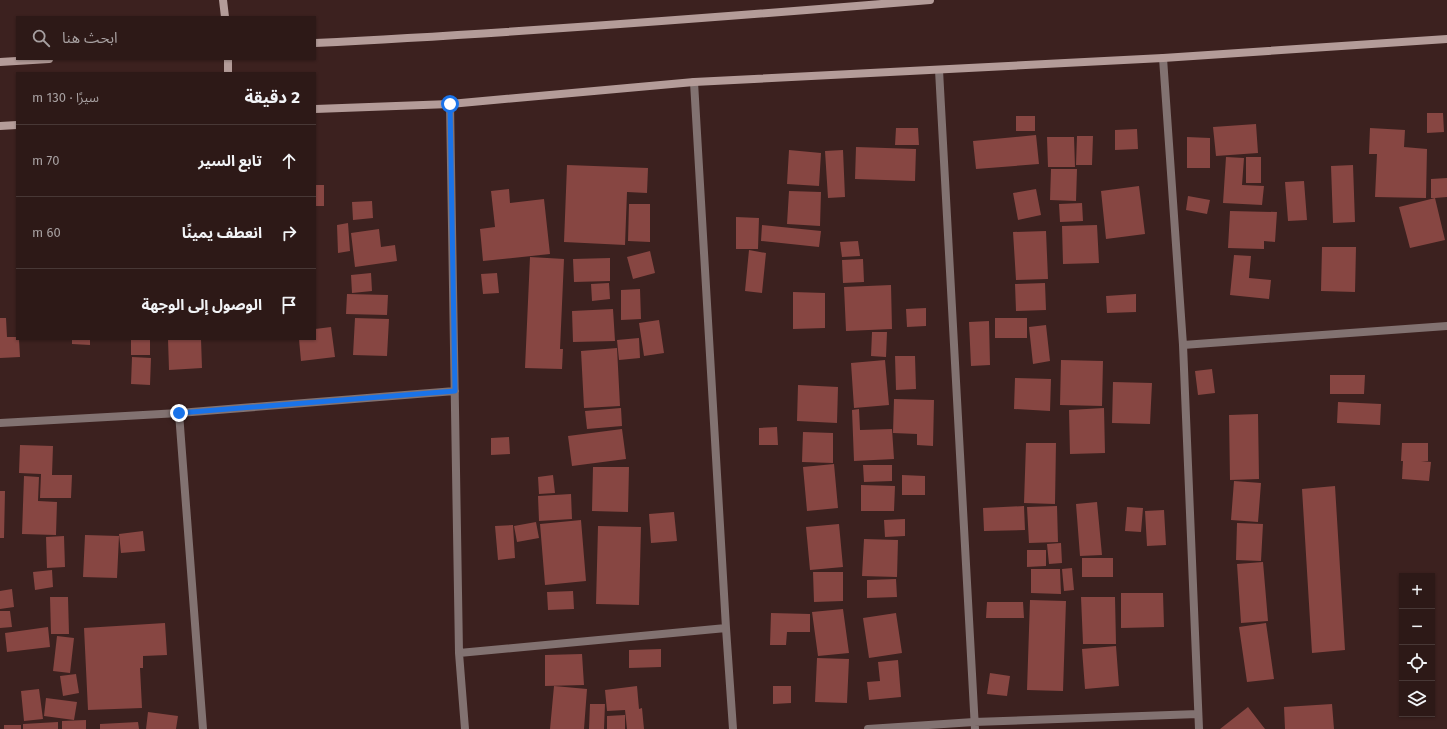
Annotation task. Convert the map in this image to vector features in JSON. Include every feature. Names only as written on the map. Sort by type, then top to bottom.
[{"type":"main road","points":[[224,0],[225,16]]},
{"type":"main road","points":[[316,43],[662,22],[930,0]]},
{"type":"main road","points":[[316,109],[450,104],[694,82],[1163,58],[1447,38]]},
{"type":"main road","points":[[0,62],[33,60]]},
{"type":"main road","points":[[228,60],[228,72]]},
{"type":"main road","points":[[0,126],[16,125]]},
{"type":"street","points":[[1163,58],[1183,345],[1199,729]]},
{"type":"street","points":[[939,70],[974,726]]},
{"type":"street","points":[[694,82],[733,729]]},
{"type":"street","points":[[450,104],[460,653],[465,729]]},
{"type":"street","points":[[1183,345],[1447,326]]},
{"type":"street","points":[[0,423],[179,413],[455,391]]},
{"type":"street","points":[[179,413],[203,729]]},
{"type":"street","points":[[460,653],[726,628]]},
{"type":"street","points":[[868,729],[974,726],[1198,714]]},
{"type":"building","points":[[1427,113],[1443,113],[1444,132],[1427,133]]},
{"type":"building","points":[[1016,116],[1035,116],[1035,131],[1016,131]]},
{"type":"building","points":[[1256,124],[1258,153],[1216,156],[1213,127]]},
{"type":"building","points":[[896,128],[918,128],[919,145],[895,145]]},
{"type":"building","points":[[1370,128],[1405,130],[1404,147],[1427,149],[1426,198],[1375,197],[1377,154],[1369,154]]},
{"type":"building","points":[[1137,129],[1138,149],[1115,150],[1115,130]]},
{"type":"building","points":[[1036,135],[1039,164],[976,169],[973,141]]},
{"type":"building","points":[[1077,136],[1093,136],[1092,165],[1076,165]]},
{"type":"building","points":[[1047,137],[1074,137],[1075,167],[1048,167]]},
{"type":"building","points":[[1187,137],[1210,138],[1210,168],[1187,168]]},
{"type":"building","points":[[856,147],[916,149],[915,181],[855,179]]},
{"type":"building","points":[[789,150],[821,153],[819,186],[787,184]]},
{"type":"building","points":[[843,150],[845,197],[828,198],[825,151]]},
{"type":"building","points":[[1226,157],[1244,158],[1242,185],[1264,186],[1262,205],[1223,203]]},
{"type":"building","points":[[1246,157],[1261,157],[1261,183],[1246,183]]},
{"type":"building","points":[[567,165],[648,168],[647,193],[627,192],[625,245],[564,242]]},
{"type":"building","points":[[1353,165],[1355,222],[1333,223],[1331,166]]},
{"type":"building","points":[[1051,169],[1077,169],[1076,201],[1050,200]]},
{"type":"building","points":[[1447,178],[1447,197],[1431,198],[1431,179]]},
{"type":"building","points":[[1304,181],[1307,220],[1288,221],[1285,182]]},
{"type":"building","points":[[316,185],[324,185],[324,206],[316,206]]},
{"type":"building","points":[[1139,186],[1145,234],[1106,239],[1101,191]]},
{"type":"building","points":[[509,189],[510,203],[544,199],[550,254],[483,261],[480,229],[495,227],[491,191]]},
{"type":"building","points":[[1036,189],[1041,215],[1018,220],[1013,193]]},
{"type":"building","points":[[789,191],[821,192],[820,226],[787,224]]},
{"type":"building","points":[[1188,196],[1210,200],[1207,214],[1186,210]]},
{"type":"building","points":[[1435,198],[1445,240],[1410,248],[1399,207]]},
{"type":"building","points":[[372,201],[373,218],[353,220],[352,202]]},
{"type":"building","points":[[1082,203],[1083,221],[1060,222],[1059,204]]},
{"type":"building","points":[[629,204],[650,204],[650,242],[628,241]]},
{"type":"building","points":[[1230,211],[1277,212],[1275,242],[1264,241],[1264,249],[1228,248]]},
{"type":"building","points":[[736,217],[759,218],[758,249],[736,249]]},
{"type":"building","points":[[348,223],[350,251],[338,253],[337,225]]},
{"type":"building","points":[[762,225],[821,231],[819,247],[761,241]]},
{"type":"building","points":[[1097,225],[1099,263],[1063,264],[1062,226]]},
{"type":"building","points":[[379,229],[381,247],[395,245],[397,261],[355,267],[351,233]]},
{"type":"building","points":[[1046,231],[1048,279],[1016,280],[1013,232]]},
{"type":"building","points":[[858,241],[860,256],[842,257],[840,242]]},
{"type":"building","points":[[1322,247],[1356,247],[1355,292],[1321,291]]},
{"type":"building","points":[[749,250],[766,253],[762,293],[745,291]]},
{"type":"building","points":[[650,251],[655,273],[633,279],[627,257]]},
{"type":"building","points":[[1234,255],[1251,256],[1249,278],[1271,280],[1269,299],[1230,295]]},
{"type":"building","points":[[530,257],[564,259],[560,349],[563,349],[562,369],[525,368]]},
{"type":"building","points":[[610,258],[610,281],[574,282],[573,259]]},
{"type":"building","points":[[863,259],[864,282],[843,283],[842,260]]},
{"type":"building","points":[[371,273],[372,291],[352,293],[351,275]]},
{"type":"building","points":[[497,273],[499,293],[483,294],[481,274]]},
{"type":"building","points":[[609,283],[610,299],[592,301],[591,284]]},
{"type":"building","points":[[1045,283],[1046,310],[1016,311],[1015,284]]},
{"type":"building","points":[[891,285],[892,329],[846,331],[844,287]]},
{"type":"building","points":[[640,289],[641,319],[621,320],[621,290]]},
{"type":"building","points":[[793,292],[825,293],[825,328],[793,329]]},
{"type":"building","points":[[347,294],[388,295],[387,315],[346,314]]},
{"type":"building","points":[[1136,294],[1136,312],[1107,313],[1106,296]]},
{"type":"building","points":[[926,308],[926,326],[907,327],[906,309]]},
{"type":"building","points":[[613,309],[615,341],[573,342],[572,311]]},
{"type":"building","points":[[0,318],[6,318],[7,337],[16,337],[16,340],[19,340],[20,357],[0,358]]},
{"type":"building","points":[[355,318],[389,319],[387,356],[353,355]]},
{"type":"building","points":[[995,318],[1027,318],[1027,338],[995,338]]},
{"type":"building","points":[[659,320],[664,353],[644,356],[639,323]]},
{"type":"building","points":[[989,321],[990,365],[971,366],[969,322]]},
{"type":"building","points":[[1046,325],[1050,361],[1033,364],[1029,327]]},
{"type":"building","points":[[331,327],[335,357],[301,361],[299,340],[316,340],[316,329]]},
{"type":"building","points":[[872,332],[887,332],[886,357],[871,356]]},
{"type":"building","points":[[639,338],[640,358],[619,360],[617,340]]},
{"type":"building","points":[[72,340],[90,340],[90,345],[72,344]]},
{"type":"building","points":[[131,340],[150,340],[150,355],[131,355]]},
{"type":"building","points":[[168,340],[201,340],[202,368],[169,370]]},
{"type":"building","points":[[617,348],[620,406],[584,408],[581,351]]},
{"type":"building","points":[[895,356],[915,356],[916,389],[896,390]]},
{"type":"building","points":[[132,357],[151,358],[150,385],[131,384]]},
{"type":"building","points":[[885,360],[889,405],[854,408],[851,363]]},
{"type":"building","points":[[1061,360],[1103,361],[1102,406],[1060,405]]},
{"type":"building","points":[[1212,369],[1215,393],[1198,395],[1195,371]]},
{"type":"building","points":[[1330,375],[1365,375],[1364,394],[1330,394]]},
{"type":"building","points":[[1015,378],[1051,379],[1050,411],[1014,409]]},
{"type":"building","points":[[1113,382],[1152,383],[1150,424],[1112,423]]},
{"type":"building","points":[[798,385],[838,387],[837,423],[797,421]]},
{"type":"building","points":[[894,399],[934,400],[933,446],[917,445],[917,434],[893,433]]},
{"type":"building","points":[[1338,402],[1381,404],[1380,425],[1337,423]]},
{"type":"building","points":[[621,408],[622,426],[587,429],[585,411]]},
{"type":"building","points":[[1104,408],[1105,453],[1070,454],[1069,410]]},
{"type":"building","points":[[859,409],[860,430],[892,429],[894,459],[854,461],[852,410]]},
{"type":"building","points":[[1258,414],[1259,479],[1230,480],[1229,415]]},
{"type":"building","points":[[777,427],[778,445],[759,445],[759,428]]},
{"type":"building","points":[[622,429],[626,459],[572,466],[568,436]]},
{"type":"building","points":[[803,432],[833,433],[833,463],[802,462]]},
{"type":"building","points":[[509,437],[510,454],[491,455],[491,438]]},
{"type":"building","points":[[1026,443],[1056,443],[1055,504],[1024,503]]},
{"type":"building","points":[[1402,443],[1428,443],[1428,461],[1421,461],[1431,462],[1429,481],[1402,479]]},
{"type":"building","points":[[20,445],[53,446],[52,475],[72,475],[71,498],[40,498],[41,474],[19,473]]},
{"type":"building","points":[[834,464],[838,508],[807,511],[803,467]]},
{"type":"building","points":[[863,465],[892,465],[892,481],[864,482]]},
{"type":"building","points":[[593,467],[629,467],[628,512],[592,511]]},
{"type":"building","points":[[553,475],[555,493],[539,494],[538,477]]},
{"type":"building","points":[[902,475],[925,476],[925,495],[902,495]]},
{"type":"building","points":[[24,476],[39,477],[38,501],[57,502],[56,535],[22,534]]},
{"type":"building","points":[[1234,481],[1261,483],[1258,522],[1231,520]]},
{"type":"building","points":[[861,485],[895,486],[894,511],[861,511]]},
{"type":"building","points":[[1335,486],[1345,650],[1312,653],[1302,489]]},
{"type":"building","points":[[0,491],[5,491],[4,538],[0,538]]},
{"type":"building","points":[[571,494],[572,519],[539,521],[538,496]]},
{"type":"building","points":[[1097,502],[1102,555],[1080,556],[1076,504]]},
{"type":"building","points":[[1024,506],[1025,530],[984,531],[983,508]]},
{"type":"building","points":[[1057,506],[1058,542],[1029,543],[1027,507]]},
{"type":"building","points":[[1127,507],[1143,508],[1141,532],[1125,531]]},
{"type":"building","points":[[1164,510],[1166,545],[1147,546],[1145,511]]},
{"type":"building","points":[[674,512],[677,541],[651,543],[649,514]]},
{"type":"building","points":[[905,519],[905,536],[885,537],[884,520]]},
{"type":"building","points":[[581,520],[586,581],[545,585],[540,524]]},
{"type":"building","points":[[536,522],[539,538],[517,542],[514,526]]},
{"type":"building","points":[[1237,523],[1263,524],[1261,561],[1236,560]]},
{"type":"building","points":[[839,524],[843,567],[810,570],[806,527]]},
{"type":"building","points":[[513,525],[515,558],[498,560],[495,526]]},
{"type":"building","points":[[598,526],[641,527],[639,605],[596,604]]},
{"type":"building","points":[[143,531],[145,551],[121,553],[119,534]]},
{"type":"building","points":[[85,535],[119,536],[117,578],[83,577]]},
{"type":"building","points":[[64,536],[65,567],[47,568],[46,537]]},
{"type":"building","points":[[864,539],[898,540],[897,577],[862,576]]},
{"type":"building","points":[[1061,543],[1062,563],[1049,564],[1047,544]]},
{"type":"building","points":[[1027,550],[1046,550],[1046,566],[1027,567]]},
{"type":"building","points":[[1082,558],[1113,558],[1113,577],[1082,577]]},
{"type":"building","points":[[1263,562],[1268,621],[1241,623],[1237,564]]},
{"type":"building","points":[[1072,568],[1074,590],[1064,591],[1062,569]]},
{"type":"building","points":[[1031,569],[1060,569],[1061,594],[1031,593]]},
{"type":"building","points":[[52,570],[53,587],[35,590],[33,572]]},
{"type":"building","points":[[813,572],[843,572],[843,601],[814,602]]},
{"type":"building","points":[[896,579],[897,597],[867,598],[867,580]]},
{"type":"building","points":[[12,589],[14,607],[0,609],[0,591]]},
{"type":"building","points":[[573,591],[574,609],[548,610],[547,592]]},
{"type":"building","points":[[1121,593],[1163,593],[1164,627],[1121,628]]},
{"type":"building","points":[[50,597],[68,597],[69,634],[51,634]]},
{"type":"building","points":[[1081,597],[1115,597],[1116,644],[1083,644]]},
{"type":"building","points":[[1030,600],[1066,601],[1063,691],[1027,690]]},
{"type":"building","points":[[987,602],[1023,602],[1024,618],[986,618]]},
{"type":"building","points":[[843,609],[849,653],[818,656],[812,612]]},
{"type":"building","points":[[0,611],[10,611],[12,627],[0,628]]},
{"type":"building","points":[[771,613],[810,614],[810,632],[787,632],[786,645],[770,645]]},
{"type":"building","points":[[896,613],[902,653],[869,658],[863,618]]},
{"type":"building","points":[[165,623],[167,655],[143,656],[143,668],[140,668],[142,708],[88,710],[84,628]]},
{"type":"building","points":[[1266,623],[1274,679],[1247,682],[1239,627]]},
{"type":"building","points":[[48,627],[50,647],[7,652],[5,633]]},
{"type":"building","points":[[57,636],[74,638],[70,673],[53,671]]},
{"type":"building","points":[[1116,646],[1119,686],[1085,689],[1082,649]]},
{"type":"building","points":[[661,649],[661,667],[629,668],[629,650]]},
{"type":"building","points":[[582,654],[584,685],[545,686],[545,655]]},
{"type":"building","points":[[817,658],[849,659],[847,703],[815,702]]},
{"type":"building","points":[[898,660],[901,697],[869,700],[867,682],[880,681],[878,662]]},
{"type":"building","points":[[990,673],[1010,676],[1007,696],[987,694]]},
{"type":"building","points":[[76,674],[79,693],[63,696],[60,676]]},
{"type":"building","points":[[554,686],[587,689],[584,729],[550,729]]},
{"type":"building","points":[[637,686],[639,709],[642,708],[644,729],[627,729],[625,710],[607,711],[605,690]]},
{"type":"building","points":[[773,686],[791,686],[791,703],[773,704]]},
{"type":"building","points":[[39,689],[43,719],[24,721],[21,691]]},
{"type":"building","points":[[46,698],[77,702],[74,720],[44,716]]},
{"type":"building","points":[[590,704],[605,704],[604,729],[589,729]]},
{"type":"building","points":[[1332,704],[1334,729],[1285,729],[1284,707]]},
{"type":"building","points":[[1248,707],[1265,729],[1220,729]]},
{"type":"building","points":[[148,712],[178,716],[176,729],[146,729]]},
{"type":"building","points":[[625,715],[625,729],[607,729],[607,716]]},
{"type":"building","points":[[86,720],[86,729],[62,729],[62,721]]},
{"type":"building","points":[[58,722],[58,729],[23,729],[23,724]]},
{"type":"building","points":[[138,722],[139,729],[100,729],[100,724]]},
{"type":"building","points":[[4,725],[21,725],[21,729],[4,729]]},
{"type":"route","points":[[179,413],[455,391],[450,104]]}]
